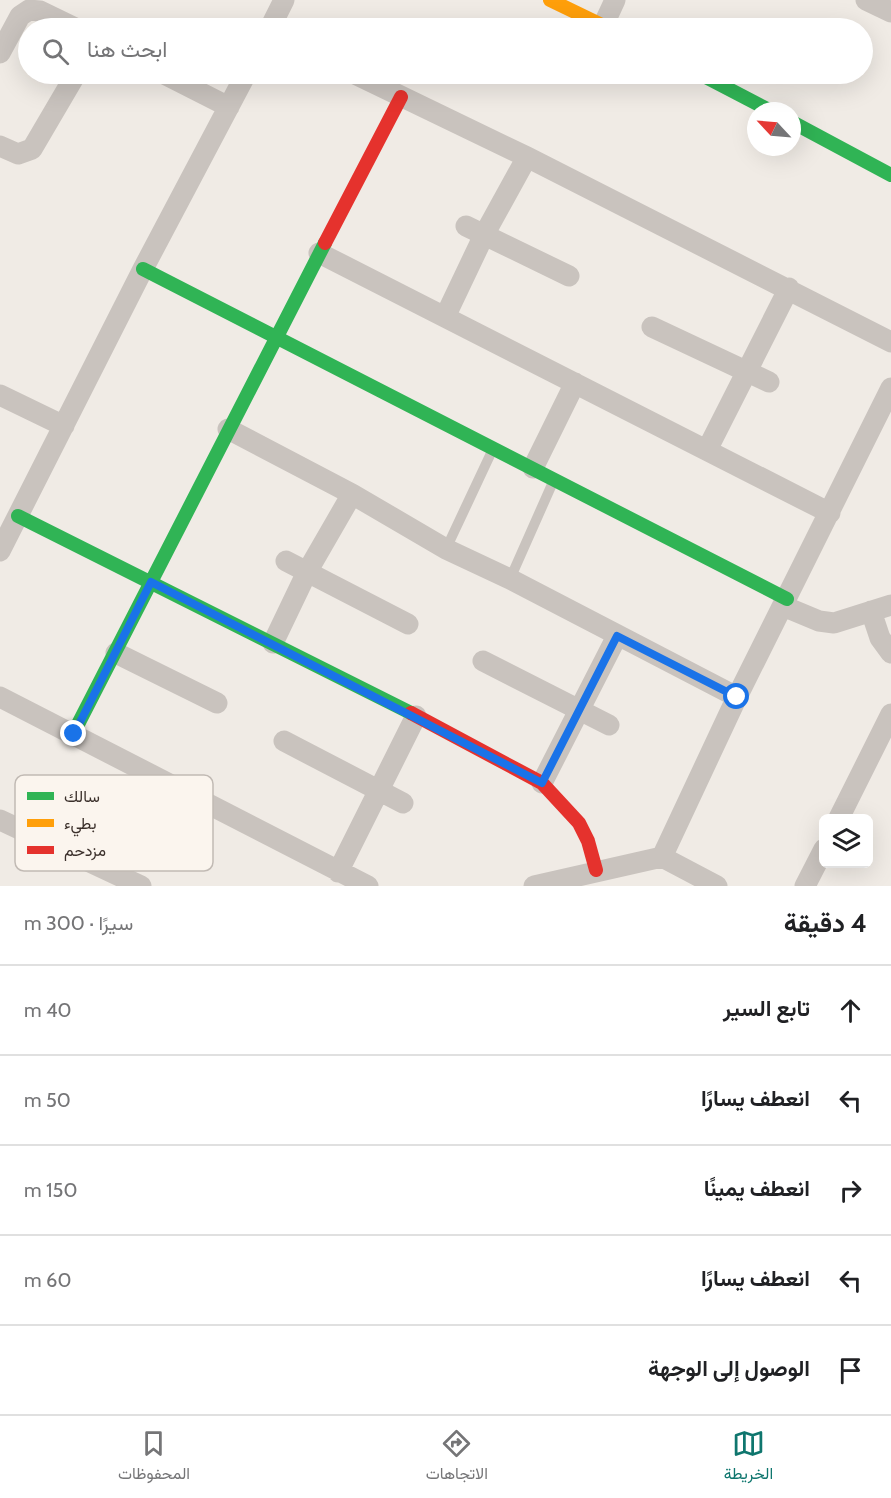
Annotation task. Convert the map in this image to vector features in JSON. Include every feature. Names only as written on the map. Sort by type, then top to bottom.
[{"type":"street","points":[[275,18],[284,0]]},
{"type":"street","points":[[550,0],[587,18]]},
{"type":"street","points":[[608,18],[615,0]]},
{"type":"street","points":[[866,0],[891,12]]},
{"type":"street","points":[[19,18],[29,10],[40,11],[54,18]]},
{"type":"street","points":[[0,53],[18,20]]},
{"type":"street","points":[[0,146],[18,154],[32,149],[70,84]]},
{"type":"street","points":[[184,84],[229,107]]},
{"type":"street","points":[[0,551],[142,268],[241,84]]},
{"type":"street","points":[[375,84],[527,157],[789,288],[891,342]]},
{"type":"street","points":[[719,84],[754,102]]},
{"type":"street","points":[[74,734],[275,337],[401,97]]},
{"type":"street","points":[[801,127],[891,175]]},
{"type":"street","points":[[445,317],[475,231],[527,157]]},
{"type":"street","points":[[475,231],[569,276]]},
{"type":"street","points":[[320,253],[830,513]]},
{"type":"street","points":[[142,268],[533,468],[785,603],[827,623],[840,622],[881,608],[880,638],[891,653]]},
{"type":"street","points":[[707,450],[789,288]]},
{"type":"street","points":[[652,327],[769,382]]},
{"type":"street","points":[[533,468],[575,383]]},
{"type":"street","points":[[662,857],[737,697],[891,388]]},
{"type":"street","points":[[0,395],[64,426]]},
{"type":"street","points":[[228,429],[351,494],[446,549],[510,579],[737,697]]},
{"type":"street","points":[[273,643],[308,572],[351,494]]},
{"type":"street","points":[[18,516],[273,643],[542,783],[579,823],[588,841],[596,870]]},
{"type":"street","points":[[286,561],[408,624]]},
{"type":"street","points":[[542,783],[617,636]]},
{"type":"street","points":[[116,653],[217,703]]},
{"type":"street","points":[[483,661],[609,725]]},
{"type":"street","points":[[0,697],[152,775]]},
{"type":"street","points":[[841,814],[891,714]]},
{"type":"street","points":[[338,872],[416,716]]},
{"type":"street","points":[[284,741],[403,803]]},
{"type":"street","points":[[213,807],[368,886]]},
{"type":"street","points":[[0,820],[15,827]]},
{"type":"street","points":[[534,886],[596,870],[662,857],[717,886]]},
{"type":"street","points":[[805,886],[819,859]]},
{"type":"street","points":[[109,871],[141,886]]},
{"type":"lane","points":[[446,549],[494,448]]},
{"type":"lane","points":[[510,579],[554,479]]},
{"type":"traffic: fast","points":[[719,84],[754,102]]},
{"type":"traffic: fast","points":[[801,127],[891,175]]},
{"type":"traffic: fast","points":[[73,734],[325,243]]},
{"type":"traffic: fast","points":[[143,269],[787,599]]},
{"type":"traffic: fast","points":[[18,516],[411,713]]},
{"type":"traffic: slow","points":[[550,0],[587,18]]},
{"type":"traffic: jam","points":[[325,243],[401,97]]},
{"type":"traffic: jam","points":[[411,713],[542,783],[579,823],[588,841],[596,870]]},
{"type":"route","points":[[74,734],[151,582],[416,716],[542,783],[617,636],[737,697]]}]
